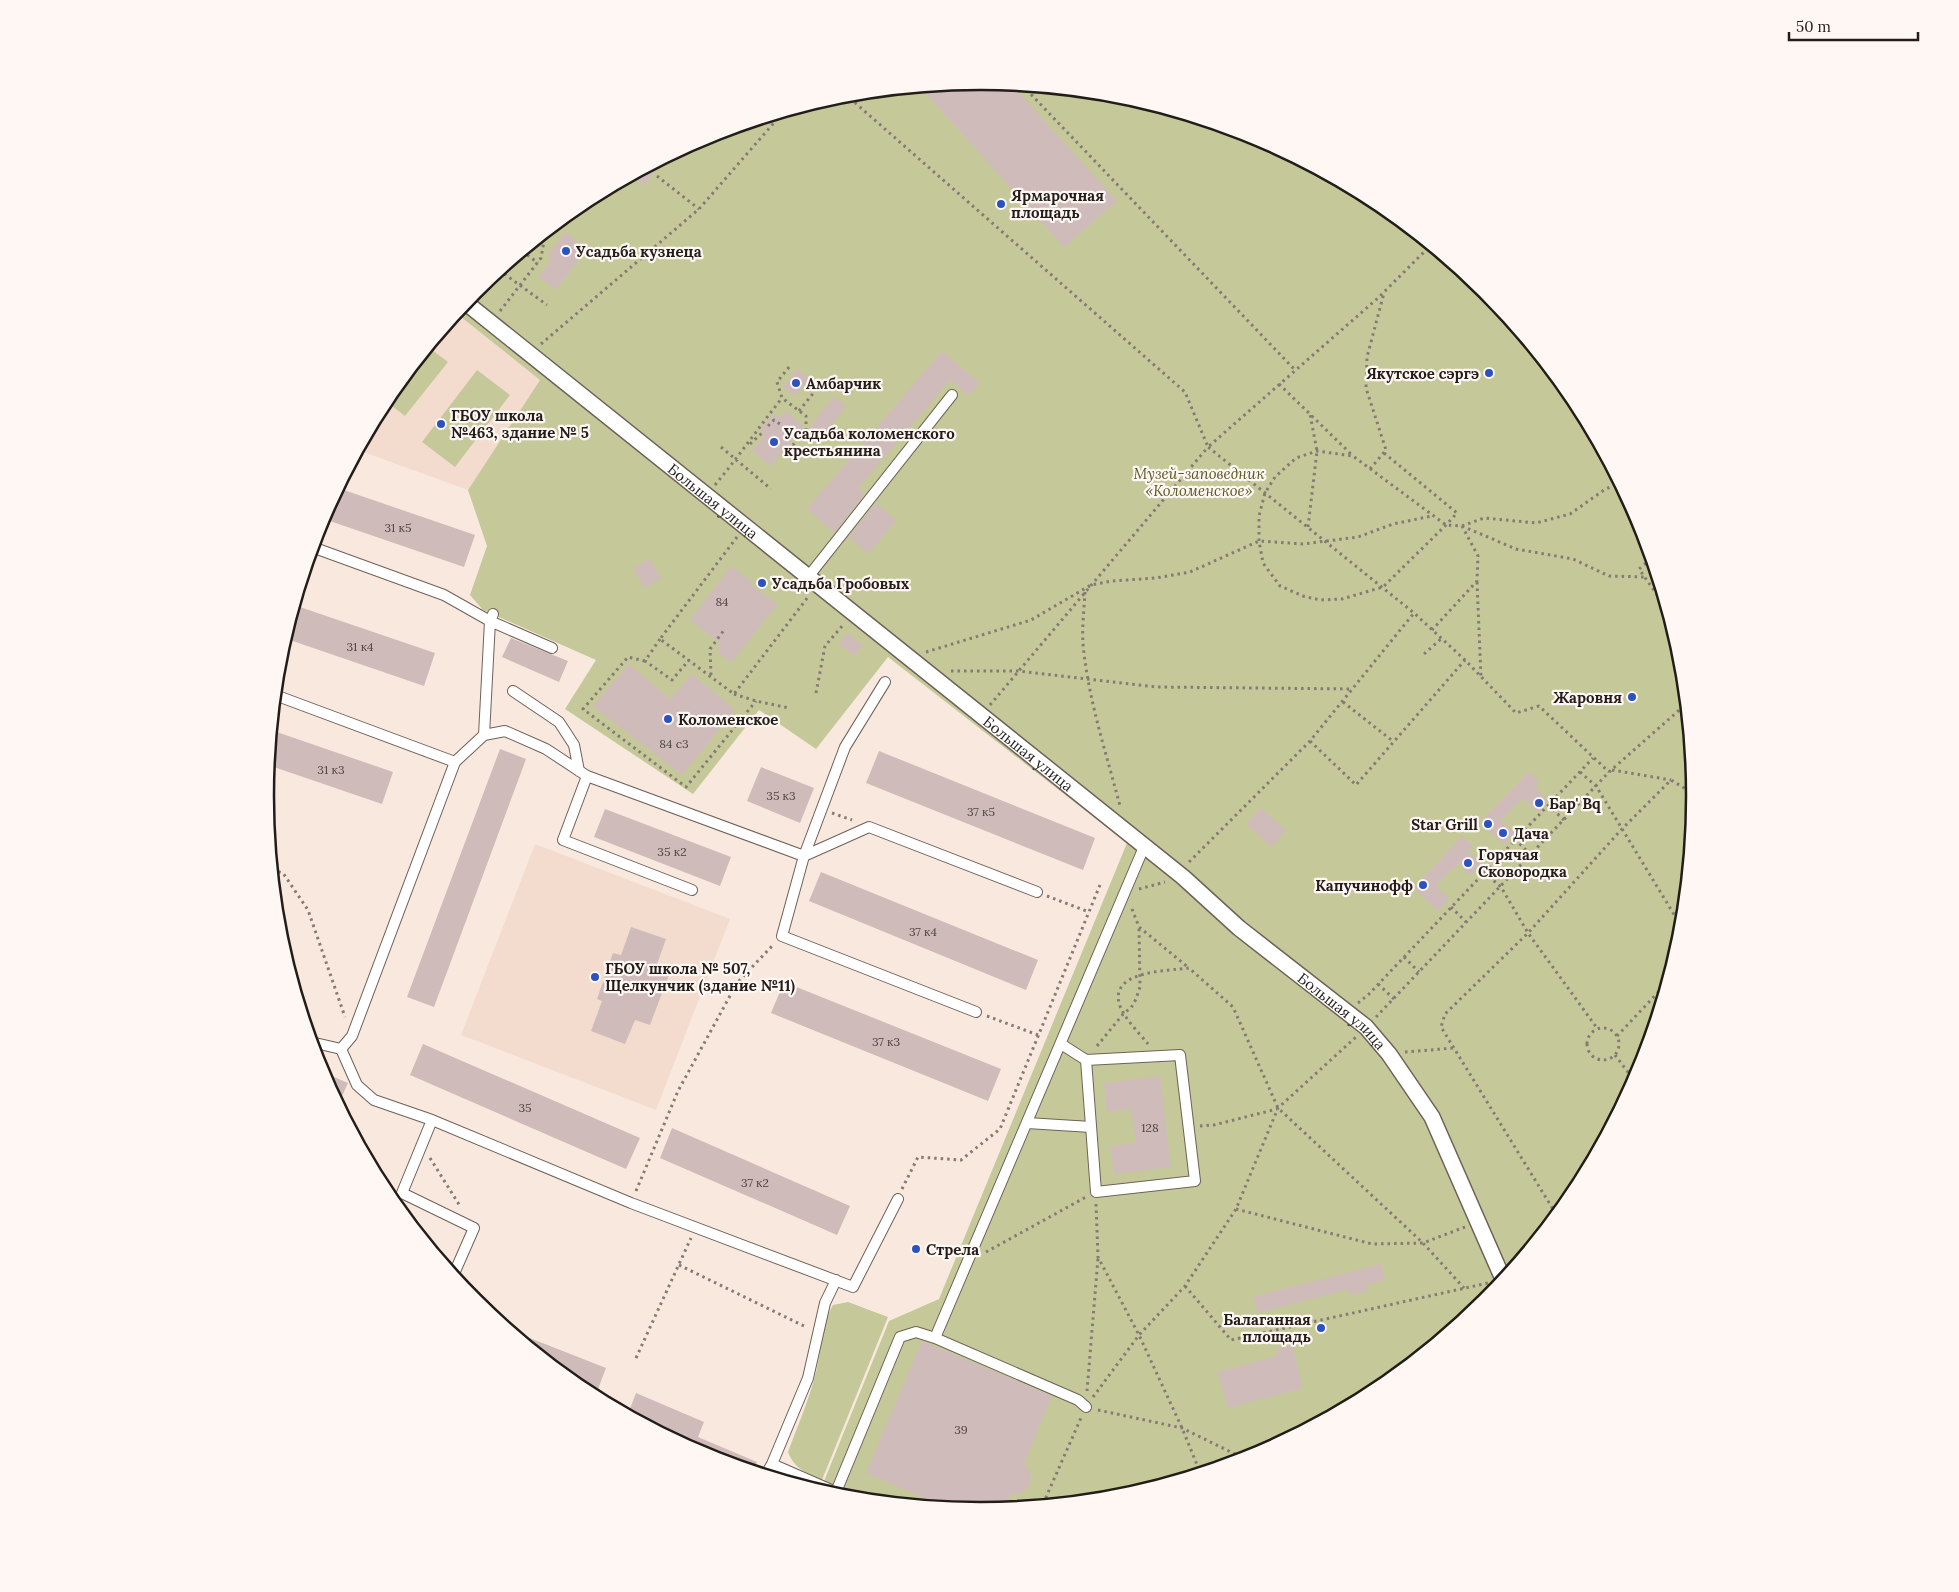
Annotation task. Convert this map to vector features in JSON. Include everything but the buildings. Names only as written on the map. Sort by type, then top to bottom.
[{"type":"street","name":"Большая улица","points":[[471,307],[705,497],[854,613],[1180,875],[1239,928],[1366,1027],[1389,1054],[1432,1117],[1479,1222],[1497,1276]]},
{"type":"lane","points":[[812,580],[952,395]]},
{"type":"lane","points":[[318,549],[444,595],[552,648]]},
{"type":"lane","points":[[484,735],[491,617]]},
{"type":"lane","points":[[885,682],[845,747],[804,856],[782,936],[976,1012]]},
{"type":"lane","points":[[513,691],[559,722],[574,745],[583,773],[563,840],[692,890]]},
{"type":"lane","points":[[281,697],[454,762]]},
{"type":"lane","points":[[340,1049],[352,1036],[454,762],[484,735],[505,731],[546,749],[583,773],[804,856],[869,827],[1037,892]]},
{"type":"lane","points":[[935,1338],[1062,1044],[1144,847]]},
{"type":"lane","points":[[319,1044],[340,1049]]},
{"type":"lane","points":[[1062,1044],[1086,1060],[1180,1055],[1195,1181],[1096,1192],[1086,1060]]},
{"type":"lane","points":[[340,1049],[357,1086],[374,1100],[432,1120],[631,1203],[852,1287],[898,1198]]},
{"type":"lane","points":[[432,1120],[402,1193],[474,1228],[456,1269]]},
{"type":"lane","points":[[1028,1123],[1091,1127]]},
{"type":"lane","points":[[769,1470],[808,1378],[825,1303],[836,1280]]},
{"type":"lane","points":[[838,1487],[900,1338],[916,1332],[935,1338],[1078,1400],[1086,1407]]},
{"type":"lane","points":[[772,1464],[811,1481]]},
{"type":"path","points":[[1029,92],[1295,370]]},
{"type":"path","points":[[854,102],[1185,392],[1208,448],[1384,587],[1465,660],[1516,713],[1539,706],[1593,758],[1610,771],[1671,780],[1686,789]]},
{"type":"path","points":[[529,354],[699,209],[773,121]]},
{"type":"path","points":[[657,176],[699,209]]},
{"type":"path","points":[[491,324],[538,263],[541,258],[544,241]]},
{"type":"path","points":[[980,716],[1208,448],[1384,292],[1426,250]]},
{"type":"path","points":[[527,255],[538,263]]},
{"type":"path","points":[[504,274],[547,305]]},
{"type":"path","points":[[1370,469],[1386,450],[1366,388],[1367,357],[1384,292]]},
{"type":"path","points":[[789,367],[777,382],[782,398],[806,416],[806,429],[793,445],[790,443]]},
{"type":"path","points":[[1279,384],[1353,456],[1446,525],[1462,526],[1516,549],[1572,559],[1609,576],[1645,577]]},
{"type":"path","points":[[799,411],[815,391]]},
{"type":"path","points":[[747,446],[752,435],[782,398]]},
{"type":"path","points":[[1308,527],[1317,451],[1310,414]]},
{"type":"path","points":[[768,426],[774,420],[780,424]]},
{"type":"path","points":[[705,497],[747,446],[763,432]]},
{"type":"path","points":[[721,447],[772,488]]},
{"type":"path","points":[[1353,456],[1317,451],[1296,458],[1275,477],[1266,493],[1259,516],[1259,541],[1263,563],[1280,586],[1303,596],[1320,600],[1342,599],[1384,587],[1457,513],[1384,453]]},
{"type":"path","points":[[1462,526],[1484,518],[1536,523],[1570,514],[1614,485]]},
{"type":"path","points":[[908,657],[1031,620],[1091,585],[1112,581],[1156,578],[1190,572],[1259,541],[1302,544],[1358,537],[1393,524],[1433,516]]},
{"type":"path","points":[[1462,526],[1478,556],[1477,581],[1481,677]]},
{"type":"path","points":[[645,661],[660,638],[745,528]]},
{"type":"path","points":[[1646,563],[1639,569],[1654,591]]},
{"type":"path","points":[[734,694],[804,603],[812,580]]},
{"type":"path","points":[[1432,630],[1477,581]]},
{"type":"path","points":[[1085,592],[1083,652],[1097,718],[1121,810]]},
{"type":"path","points":[[816,693],[825,646],[854,613]]},
{"type":"path","points":[[1086,1060],[1130,1008],[1136,999],[1140,987],[1138,975],[1139,927],[1126,892],[1180,875],[1310,741],[1414,613]]},
{"type":"path","points":[[711,676],[710,649],[724,630]]},
{"type":"path","points":[[660,638],[734,694],[756,702],[789,708]]},
{"type":"path","points":[[1424,654],[1441,639]]},
{"type":"path","points":[[689,660],[672,680],[645,661],[628,657],[583,709],[686,787],[756,702]]},
{"type":"path","points":[[1310,741],[1356,785],[1465,660]]},
{"type":"path","points":[[926,672],[1018,671],[1157,687],[1353,689]]},
{"type":"path","points":[[1343,702],[1394,742]]},
{"type":"path","points":[[1046,1498],[1086,1407],[1139,1335],[1185,1286],[1236,1208],[1278,1108],[1394,999],[1610,771],[1680,710]]},
{"type":"path","points":[[1369,994],[1593,758]]},
{"type":"path","points":[[1580,772],[1596,786],[1675,916]]},
{"type":"path","points":[[1553,1208],[1441,1027],[1445,1014],[1528,933],[1621,830],[1671,780]]},
{"type":"path","points":[[1548,805],[1564,820]]},
{"type":"path","points":[[822,809],[869,827]]},
{"type":"path","points":[[1515,839],[1531,855]]},
{"type":"path","points":[[278,872],[283,873],[308,910],[352,1036]]},
{"type":"path","points":[[1484,872],[1501,887],[1528,933],[1597,1028]]},
{"type":"path","points":[[898,1198],[918,1158],[961,1160],[1000,1129],[1100,885]]},
{"type":"path","points":[[1037,892],[1089,912]]},
{"type":"path","points":[[1451,907],[1466,922]]},
{"type":"path","points":[[1139,927],[1234,1007],[1278,1108],[1423,1242],[1464,1288]]},
{"type":"path","points":[[631,1203],[678,1091],[737,983],[782,936]]},
{"type":"path","points":[[1404,957],[1419,972]]},
{"type":"path","points":[[1157,1057],[1124,1013],[1119,1003],[1118,991],[1125,981],[1138,975],[1189,968]]},
{"type":"path","points":[[1378,984],[1394,999]]},
{"type":"path","points":[[1617,1036],[1656,995]]},
{"type":"path","points":[[976,1012],[1038,1035]]},
{"type":"path","points":[[1597,1028],[1611,1030],[1617,1036],[1619,1046],[1615,1055],[1611,1058],[1600,1060],[1591,1056],[1586,1046],[1592,1031],[1597,1028]]},
{"type":"path","points":[[1389,1054],[1454,1048]]},
{"type":"path","points":[[1615,1055],[1629,1073]]},
{"type":"path","points":[[1189,1127],[1214,1125],[1278,1108]]},
{"type":"path","points":[[421,1145],[474,1228]]},
{"type":"path","points":[[967,1263],[1096,1192],[1098,1257],[1086,1407]]},
{"type":"path","points":[[1236,1208],[1372,1244],[1423,1242],[1479,1222]]},
{"type":"path","points":[[636,1358],[696,1227]]},
{"type":"path","points":[[1098,1257],[1139,1335],[1198,1467]]},
{"type":"path","points":[[679,1264],[818,1333]]},
{"type":"path","points":[[1185,1286],[1231,1340],[1491,1282]]},
{"type":"path","points":[[1086,1407],[1182,1428],[1235,1454]]},
{"type":"shaded area","name":"ГБОУ школа №463, здание № 5","points":[[461,317],[540,380],[468,490],[363,452],[392,404],[419,366]]},
{"type":"shaded area","name":"ГБОУ школа № 507, Щелкунчик (здание №11)","points":[[535,844],[730,919],[656,1110],[461,1035]]},
{"type":"green space","name":"Музей-заповедник «Коломенское»","points":[[980,90],[1072,96],[1162,114],[1206,127],[1292,163],[1372,209],[1445,265],[1479,297],[1540,366],[1567,404],[1613,484],[1632,526],[1648,569],[1672,658],[1684,750],[1686,796],[1684,842],[1672,934],[1648,1023],[1632,1066],[1613,1108],[1567,1188],[1540,1226],[1479,1295],[1445,1327],[1409,1356],[1372,1383],[1332,1407],[1292,1429],[1250,1448],[1206,1465],[1162,1478],[1072,1496],[980,1502],[887,1496],[823,1484],[889,1321],[939,1299],[1127,843],[888,657],[816,749],[759,710],[693,794],[565,709],[596,660],[483,610],[470,595],[487,546],[468,490],[540,380],[461,317],[514,265],[587,209],[667,163],[753,127],[797,114],[887,96]]},
{"type":"green space","points":[[432,350],[448,362],[405,416],[391,405]]},
{"type":"green space","points":[[477,370],[510,395],[455,467],[422,442]]},
{"type":"green space","points":[[848,1302],[888,1317],[822,1480],[806,1473],[797,1466],[788,1452],[813,1382],[829,1313],[833,1305]]},
{"type":"place","name":"Ярмарочная площадь","points":[[1001,204]]},
{"type":"place","name":"Усадьба кузнеца","points":[[566,251]]},
{"type":"place","name":"Якутское сэргэ","points":[[1489,373]]},
{"type":"place","name":"Амбарчик","points":[[796,383]]},
{"type":"place","name":"ГБОУ школа №463, здание № 5","points":[[441,424]]},
{"type":"place","name":"Усадьба коломенского крестьянина","points":[[774,442]]},
{"type":"place","name":"Усадьба Гробовых","points":[[762,583]]},
{"type":"place","name":"Жаровня","points":[[1632,697]]},
{"type":"place","name":"Коломенское","points":[[668,719]]},
{"type":"place","name":"Бар' Bq","points":[[1539,803]]},
{"type":"place","name":"Star Grill","points":[[1488,824]]},
{"type":"place","name":"Дача","points":[[1503,833]]},
{"type":"place","name":"Горячая Сковородка","points":[[1468,863]]},
{"type":"place","name":"Капучинофф","points":[[1423,885]]},
{"type":"place","name":"ГБОУ школа № 507, Щелкунчик (здание №11)","points":[[595,977]]},
{"type":"place","name":"Стрела","points":[[916,1249]]},
{"type":"place","name":"Балаганная площадь","points":[[1321,1328]]}]
